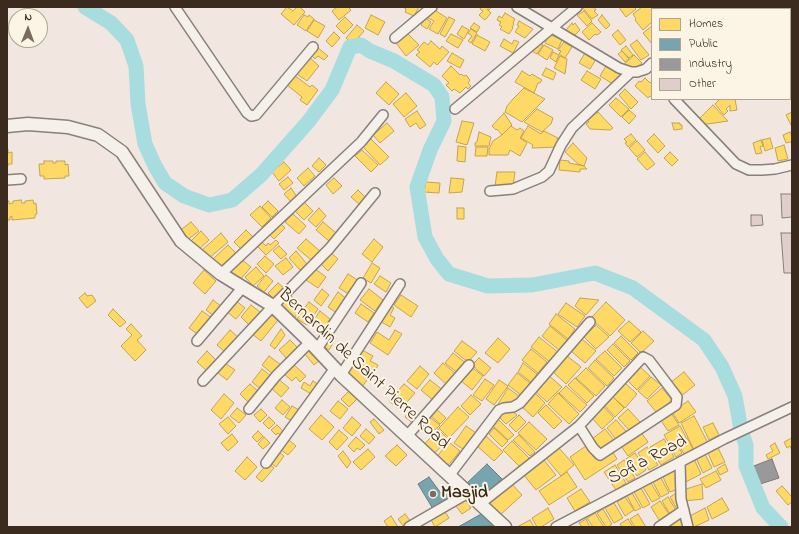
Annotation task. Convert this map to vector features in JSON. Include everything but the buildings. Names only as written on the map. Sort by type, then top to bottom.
[{"type":"main road","name":"Bernardin de Saint Pierre Road","points":[[7,126],[28,124],[68,127],[98,135],[122,152],[181,241],[221,274],[273,306],[338,371],[504,527]]},
{"type":"street","points":[[175,7],[247,113],[251,116],[256,115],[313,47]]},
{"type":"street","points":[[395,38],[432,7]]},
{"type":"street","points":[[516,7],[619,68],[644,70]]},
{"type":"street","points":[[455,109],[576,7]]},
{"type":"street","points":[[490,191],[513,189],[542,176],[549,171],[561,145],[572,128],[644,70]]},
{"type":"street","points":[[675,100],[736,164],[749,170],[775,169],[792,165]]},
{"type":"street","points":[[221,274],[362,142],[383,115]]},
{"type":"street","points":[[7,180],[22,180]]},
{"type":"street","points":[[203,381],[329,249],[375,193]]},
{"type":"street","points":[[249,409],[276,376],[314,346],[361,283]]},
{"type":"street","points":[[266,463],[338,371],[400,284]]},
{"type":"street","points":[[197,342],[243,288]]},
{"type":"street","points":[[449,476],[499,410],[512,407],[520,403],[590,322]]},
{"type":"street","points":[[480,504],[579,426],[643,357],[649,360],[677,397],[676,404],[600,455],[593,448],[579,426]]},
{"type":"street","points":[[407,436],[469,366]]},
{"type":"street","name":"Sofia Road","points":[[556,527],[724,439],[792,407]]},
{"type":"street","points":[[680,462],[681,499],[688,527]]},
{"type":"street","points":[[409,527],[468,493]]},
{"type":"street","points":[[659,527],[684,510]]},
{"type":"waterway","points":[[85,7],[111,23],[127,40],[136,66],[138,104],[145,144],[165,183],[184,196],[209,205],[232,200],[261,175],[308,122],[332,90],[350,47],[361,45],[370,51],[394,61],[434,85],[442,97],[444,121],[430,150],[417,187],[425,237],[437,259],[449,274],[488,286],[532,285],[595,273],[633,288],[704,340],[722,367],[735,396],[741,430],[746,445],[746,466],[763,508],[781,527]]},
{"type":"place","name":"Masjid","points":[[433,494]]}]
